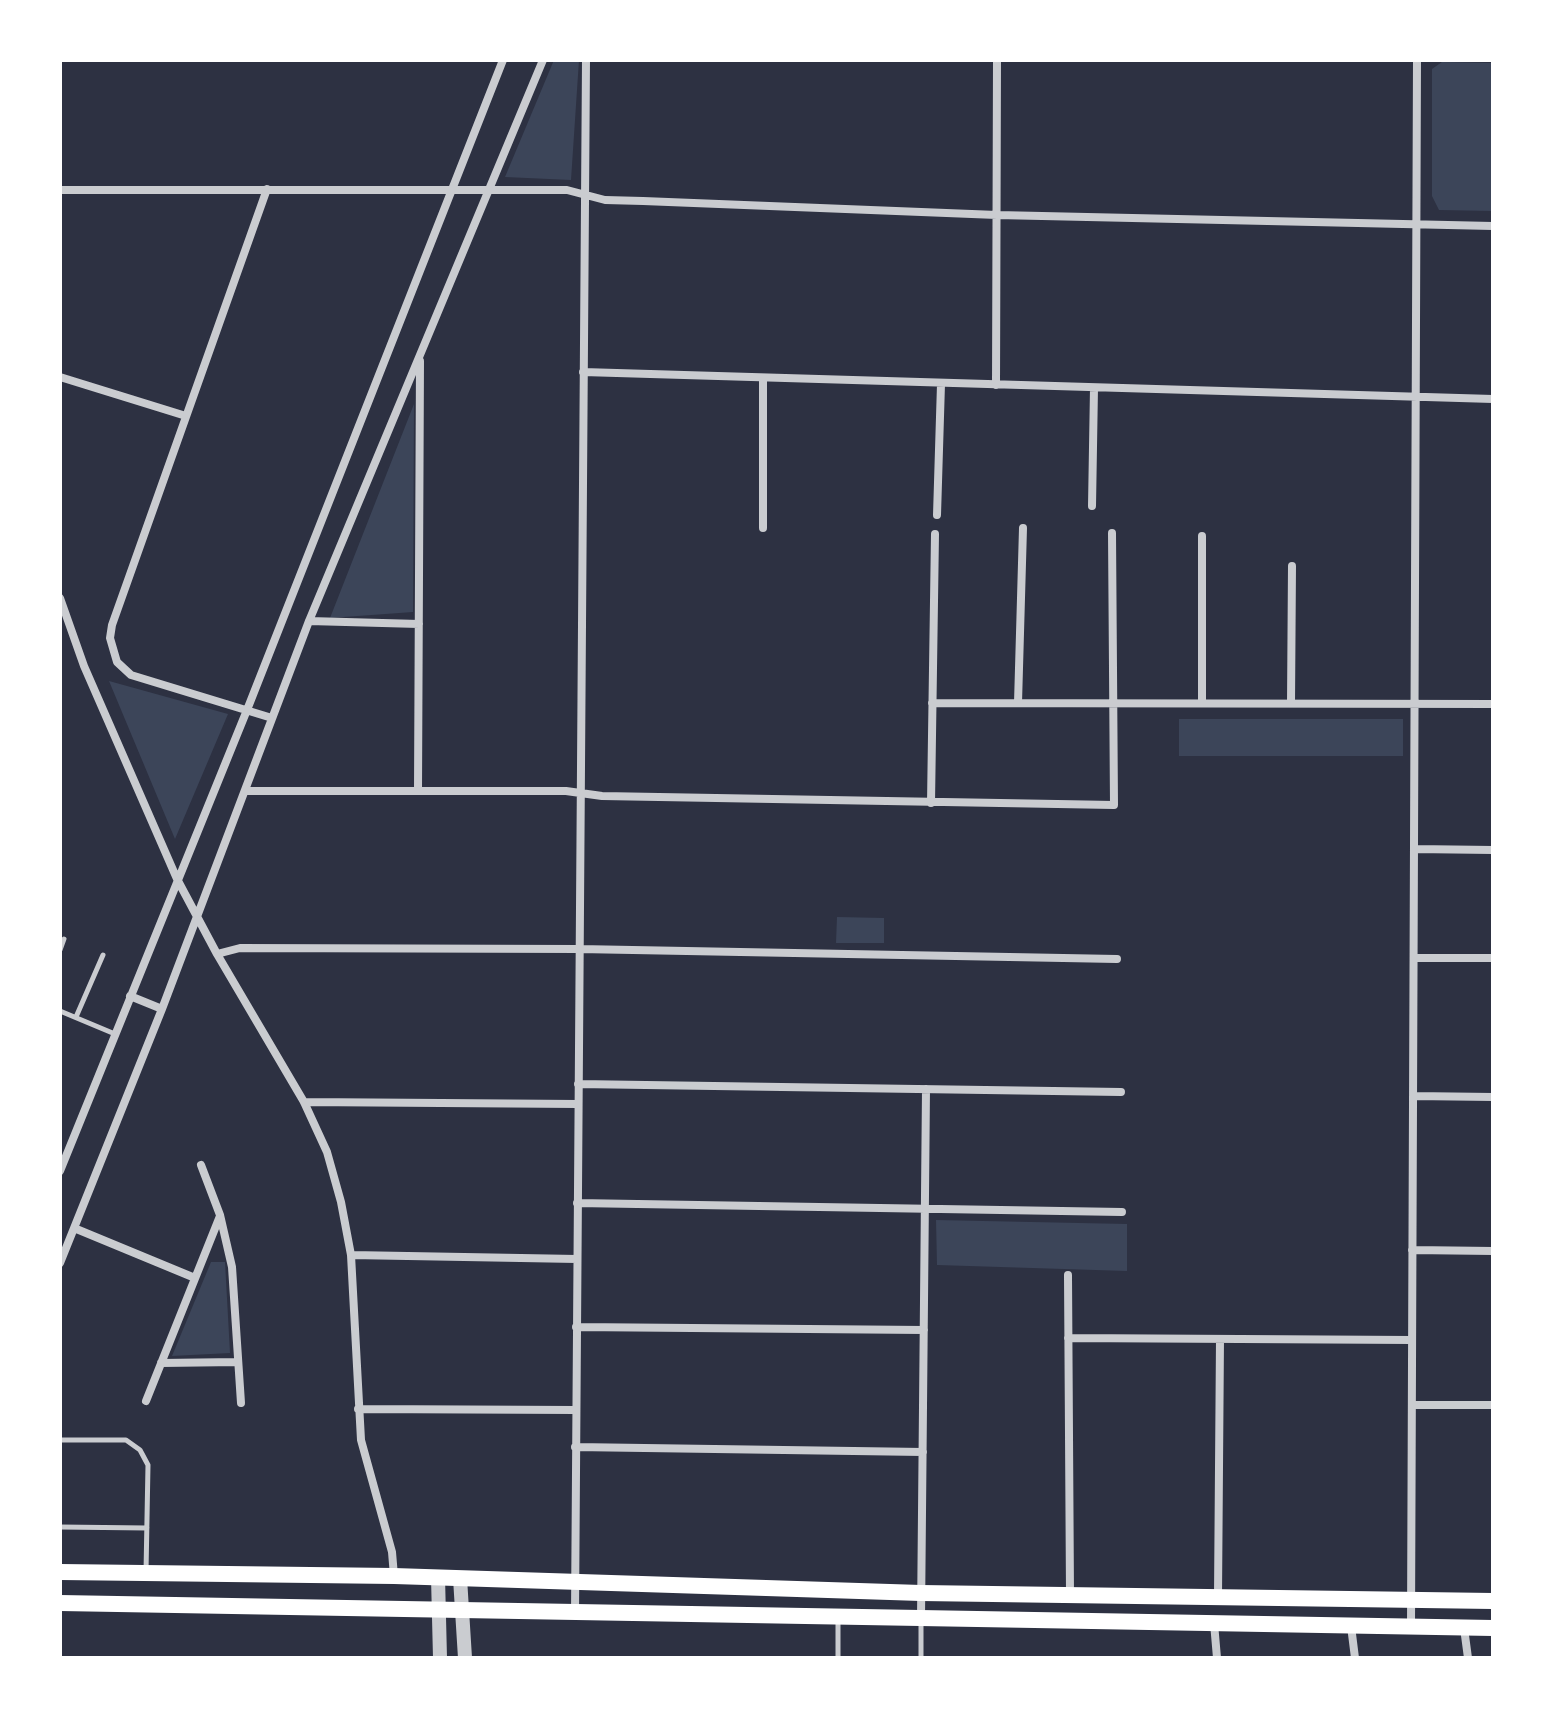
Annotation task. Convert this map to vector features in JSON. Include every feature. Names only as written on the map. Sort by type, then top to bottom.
[{"type":"main road","points":[[60,1572],[438,1577],[921,1593],[1493,1601]]},
{"type":"main road","points":[[1243,1596],[1243,1623]]},
{"type":"main road","points":[[60,1603],[1493,1628]]},
{"type":"street","points":[[60,1171],[247,710],[503,60]]},
{"type":"street","points":[[60,1263],[162,1009],[309,621],[543,60]]},
{"type":"street","points":[[575,1612],[586,60]]},
{"type":"street","points":[[996,385],[997,60]]},
{"type":"street","points":[[1411,1626],[1417,60]]},
{"type":"street","points":[[267,189],[112,625],[110,638],[120,666],[131,675],[272,718]]},
{"type":"street","points":[[60,190],[567,190],[605,200],[997,215],[1493,226]]},
{"type":"street","points":[[418,790],[420,357]]},
{"type":"street","points":[[583,372],[1493,399]]},
{"type":"street","points":[[60,377],[186,416]]},
{"type":"street","points":[[763,378],[763,528]]},
{"type":"street","points":[[937,515],[941,384]]},
{"type":"street","points":[[1092,506],[1094,388]]},
{"type":"street","points":[[1018,703],[1023,528]]},
{"type":"street","points":[[245,791],[418,790],[1114,805],[1112,533]]},
{"type":"street","points":[[931,803],[935,534]]},
{"type":"street","points":[[1202,536],[1202,703]]},
{"type":"street","points":[[1291,703],[1292,566]]},
{"type":"street","points":[[60,598],[84,666],[177,879],[304,1102],[331,1165],[351,1255],[358,1409],[365,1463],[392,1552],[394,1576]]},
{"type":"street","points":[[309,621],[419,624]]},
{"type":"street","points":[[932,703],[1493,704]]},
{"type":"street","points":[[1414,849],[1493,850]]},
{"type":"street","points":[[217,954],[240,948],[579,949],[1117,959]]},
{"type":"street","points":[[1414,958],[1493,958]]},
{"type":"street","points":[[130,996],[162,1009]]},
{"type":"street","points":[[578,1084],[1121,1092]]},
{"type":"street","points":[[921,1618],[926,1089]]},
{"type":"street","points":[[1413,1096],[1493,1097]]},
{"type":"street","points":[[304,1102],[578,1104]]},
{"type":"street","points":[[201,1165],[220,1215],[232,1267],[241,1403]]},
{"type":"street","points":[[577,1203],[1122,1212]]},
{"type":"street","points":[[146,1401],[220,1215]]},
{"type":"street","points":[[74,1228],[195,1278]]},
{"type":"street","points":[[1412,1250],[1493,1251]]},
{"type":"street","points":[[351,1255],[577,1259]]},
{"type":"street","points":[[1068,1275],[1070,1594]]},
{"type":"street","points":[[576,1327],[924,1330]]},
{"type":"street","points":[[1068,1338],[1412,1340]]},
{"type":"street","points":[[1218,1596],[1220,1339]]},
{"type":"street","points":[[161,1363],[238,1362]]},
{"type":"street","points":[[1412,1405],[1493,1405]]},
{"type":"street","points":[[358,1409],[576,1410]]},
{"type":"street","points":[[575,1447],[923,1452]]},
{"type":"street","points":[[438,1577],[440,1658]]},
{"type":"street","points":[[460,1578],[465,1658]]},
{"type":"street","points":[[1214,1623],[1217,1658]]},
{"type":"street","points":[[1351,1625],[1355,1658]]},
{"type":"street","points":[[1464,1627],[1468,1658]]},
{"type":"lane","points":[[60,950],[64,939]]},
{"type":"lane","points":[[76,1017],[103,955]]},
{"type":"lane","points":[[60,1011],[115,1034]]},
{"type":"lane","points":[[60,1440],[126,1440],[140,1450],[148,1465],[146,1572]]},
{"type":"lane","points":[[60,1527],[147,1528]]},
{"type":"lane","points":[[838,1616],[838,1658]]},
{"type":"lane","points":[[921,1618],[921,1658]]},
{"type":"shaded area","points":[[554,60],[579,60],[571,180],[505,177]]},
{"type":"shaded area","points":[[1442,62],[1493,63],[1493,211],[1439,210],[1432,196],[1432,69]]},
{"type":"shaded area","points":[[414,404],[413,612],[330,618]]},
{"type":"shaded area","points":[[109,681],[228,714],[175,839]]},
{"type":"shaded area","points":[[1179,719],[1403,719],[1403,756],[1179,756]]},
{"type":"shaded area","points":[[837,917],[884,918],[884,943],[836,943]]},
{"type":"shaded area","points":[[936,1220],[1127,1224],[1127,1271],[937,1265]]},
{"type":"shaded area","points":[[211,1262],[225,1262],[230,1353],[172,1356]]}]
